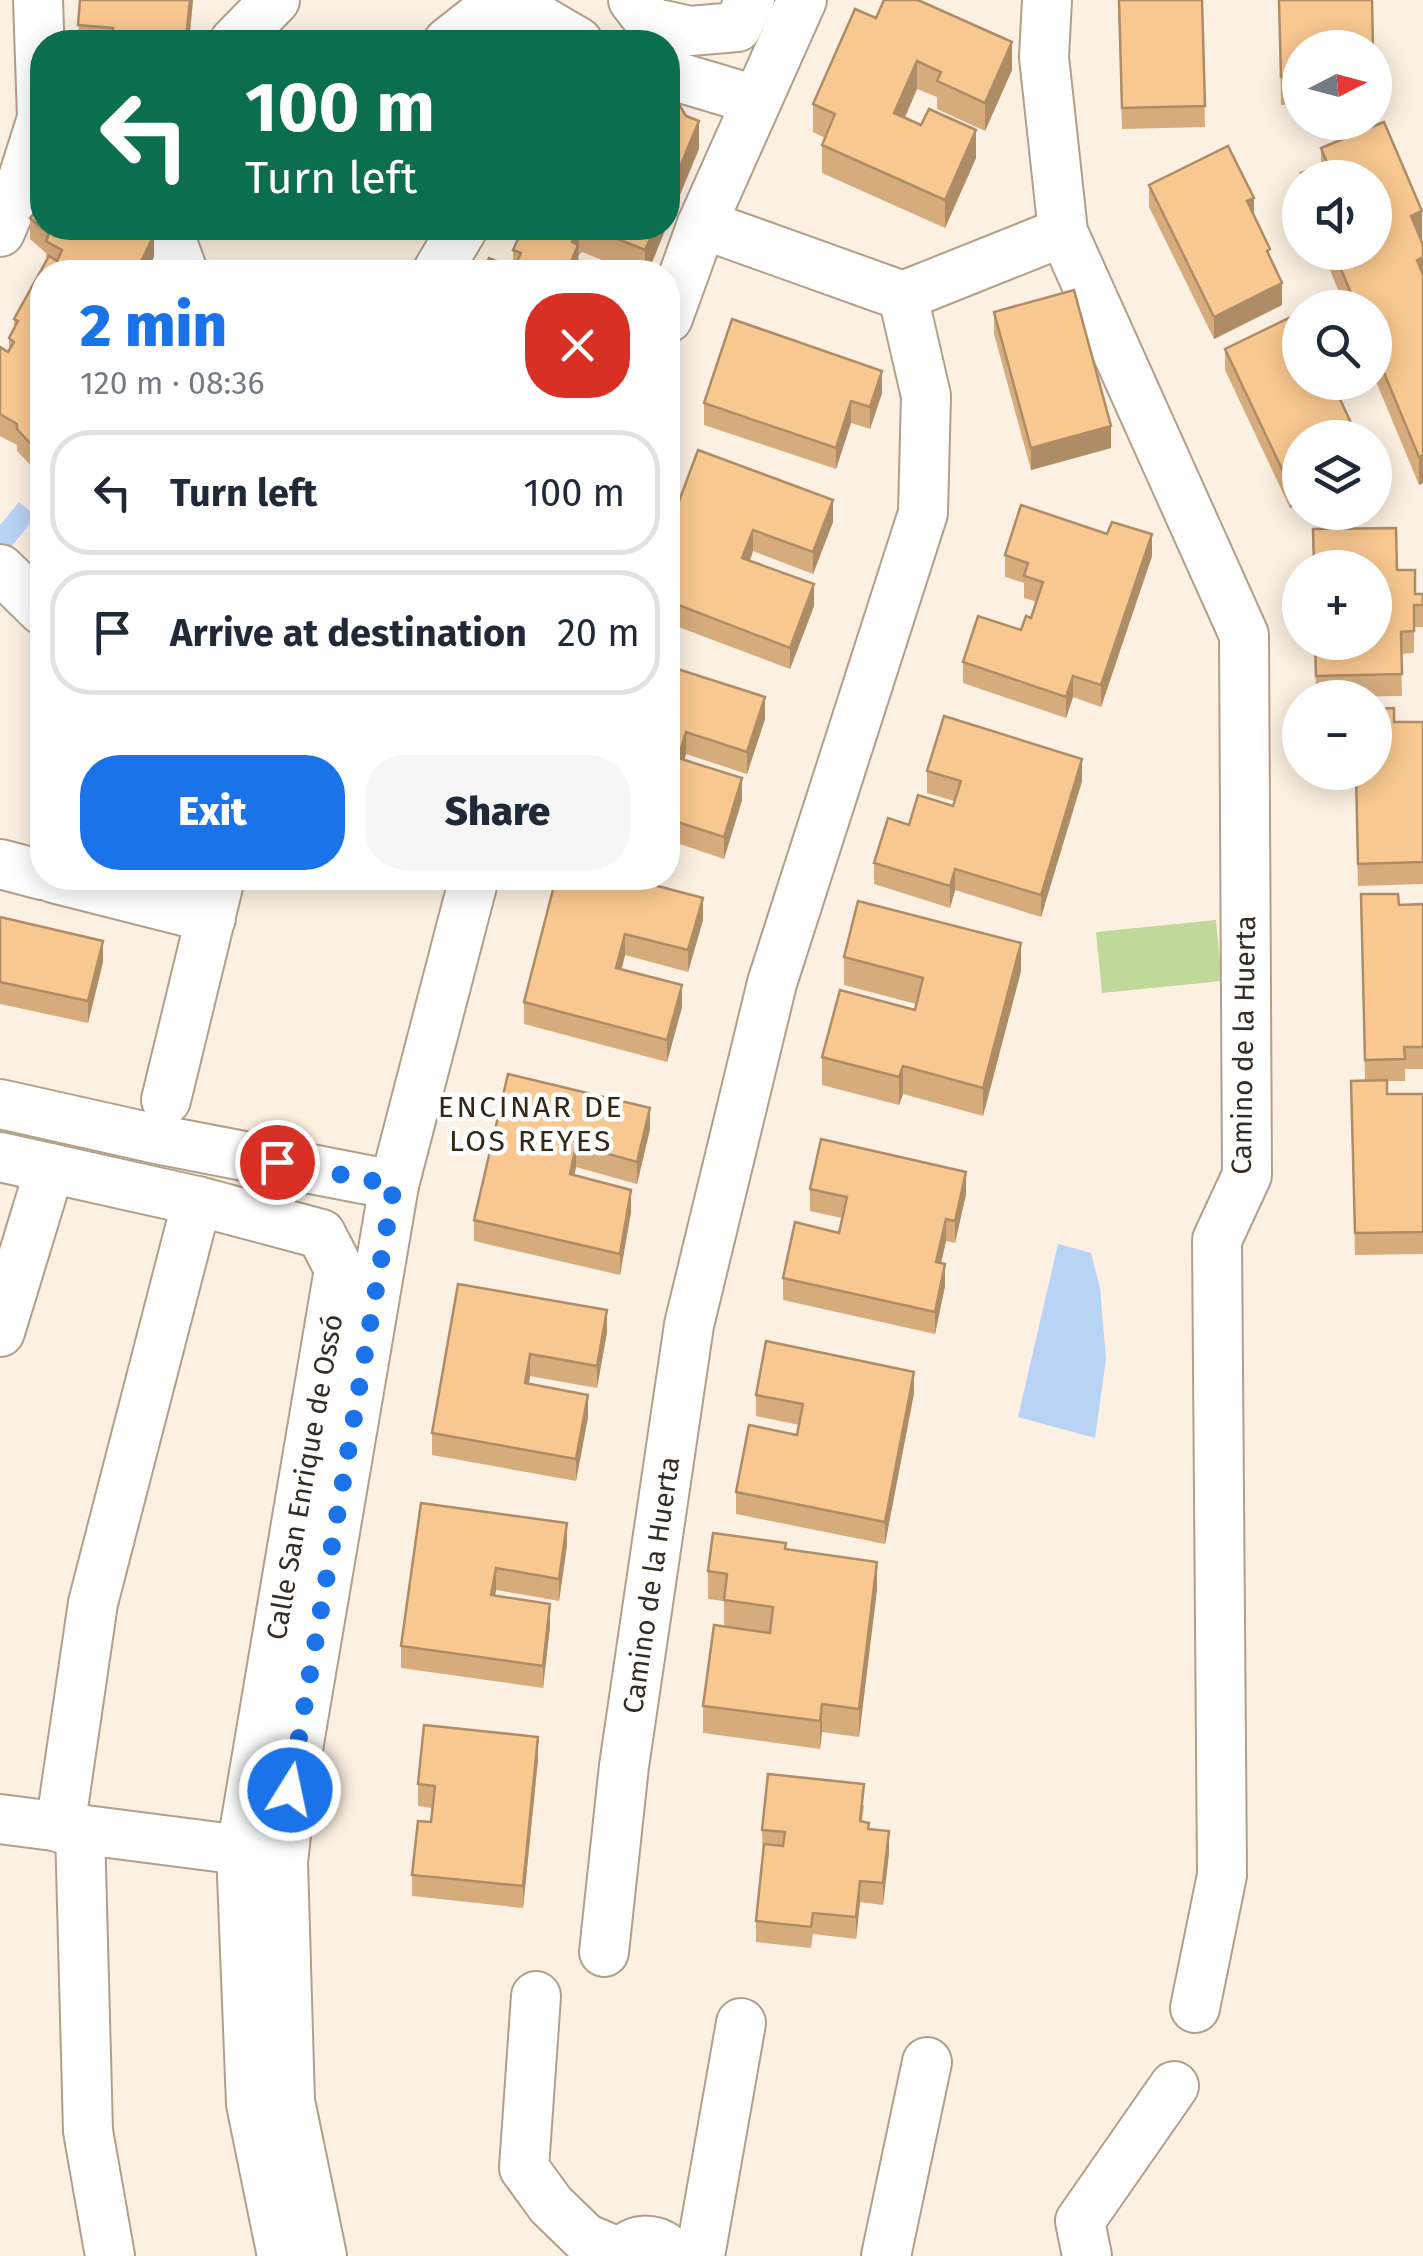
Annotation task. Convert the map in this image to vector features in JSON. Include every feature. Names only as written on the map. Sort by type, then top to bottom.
[{"type":"street","points":[[38,0],[39,30]]},
{"type":"street","points":[[245,30],[274,0]]},
{"type":"street","points":[[633,0],[650,22],[690,31],[737,27],[750,0]]},
{"type":"street","points":[[680,285],[755,100],[802,0]]},
{"type":"street","name":"Camino de la Huerta","points":[[1047,0],[1044,57],[1063,232],[1244,635],[1246,1174],[1217,1240],[1222,1874],[1195,2008]]},
{"type":"street","points":[[463,30],[514,2],[559,30]]},
{"type":"street","points":[[680,78],[755,100]]},
{"type":"street","points":[[0,232],[30,154]]},
{"type":"street","points":[[702,224],[903,296],[1063,232]]},
{"type":"street","name":"Camino de la Huerta","points":[[604,1952],[624,1766],[689,1325],[772,984],[923,513],[926,396],[903,296]]},
{"type":"street","points":[[0,864],[30,872]]},
{"type":"street","points":[[151,890],[216,898],[166,1100]]},
{"type":"street","points":[[322,2256],[290,2101],[262,1856],[290,1790],[394,1185],[471,890]]},
{"type":"street","points":[[0,1104],[394,1185]]},
{"type":"street","name":"Calle San Enrique de Ossó","points":[[0,1157],[197,1201],[321,1234],[339,1269],[262,1856],[251,2104],[282,2256]]},
{"type":"street","points":[[0,1332],[50,1168]]},
{"type":"street","points":[[110,2256],[88,2132],[70,1829],[93,1603],[197,1201]]},
{"type":"street","points":[[0,1820],[262,1856]]},
{"type":"street","points":[[536,1996],[524,2168],[551,2205],[585,2238],[620,2254],[630,2244],[654,2240],[674,2256]]},
{"type":"street","points":[[700,2256],[741,2023]]},
{"type":"street","points":[[886,2256],[927,2062]]},
{"type":"street","points":[[1087,2256],[1080,2221],[1174,2086]]},
{"type":"green space","points":[[1216,920],[1222,981],[1102,993],[1096,932]]},
{"type":"water","points":[[19,502],[30,511],[30,523],[3,557],[0,525]]},
{"type":"water","points":[[1058,1244],[1091,1253],[1100,1288],[1106,1359],[1095,1438],[1018,1417]]},
{"type":"building","points":[[80,0],[190,0],[187,30],[113,30],[78,25]]},
{"type":"building","points":[[884,0],[918,0],[1012,42],[985,103],[937,81],[941,72],[917,61],[894,113],[921,125],[929,109],[976,130],[945,200],[822,145],[835,114],[813,104],[855,9],[876,18]]},
{"type":"building","points":[[1119,0],[1202,0],[1205,106],[1122,108]]},
{"type":"building","points":[[1279,0],[1372,0],[1373,30],[1282,30],[1281,77]]},
{"type":"building","points":[[680,106],[686,116],[699,121],[680,167]]},
{"type":"building","points":[[1340,140],[1392,140],[1422,211],[1411,216],[1423,245],[1423,257],[1417,260],[1423,275],[1423,455],[1419,457],[1392,392],[1392,290],[1350,290],[1341,270],[1392,270],[1392,160],[1326,160],[1321,148]]},
{"type":"building","points":[[1228,146],[1254,198],[1247,201],[1282,283],[1214,317],[1149,185]]},
{"type":"building","points":[[152,240],[142,260],[57,260],[62,250],[46,241]]},
{"type":"building","points":[[518,240],[573,240],[578,245],[572,260],[518,260],[521,253],[513,250]]},
{"type":"building","points":[[620,240],[650,240],[645,250]]},
{"type":"building","points":[[30,290],[30,443],[17,424],[0,414],[0,347],[8,352],[14,342],[9,338],[18,321],[14,319]]},
{"type":"building","points":[[1074,290],[1111,426],[1031,448],[994,312]]},
{"type":"building","points":[[732,319],[882,371],[870,407],[851,401],[836,448],[704,403]]},
{"type":"building","points":[[1282,321],[1282,400],[1340,400],[1350,420],[1282,420],[1282,469],[1225,349]]},
{"type":"building","points":[[698,450],[833,500],[813,552],[753,530],[742,558],[814,584],[790,648],[680,606],[680,499]]},
{"type":"building","points":[[1021,505],[1107,534],[1112,522],[1152,534],[1101,685],[1073,676],[1066,697],[963,662],[978,616],[1021,630],[1026,616],[1031,618],[1043,582],[1024,576],[1028,563],[1005,555]]},
{"type":"building","points":[[1396,528],[1397,570],[1415,570],[1415,594],[1423,594],[1423,605],[1414,605],[1414,631],[1401,632],[1402,674],[1316,676],[1316,660],[1392,660],[1392,550],[1314,550],[1313,530]]},
{"type":"building","points":[[680,670],[765,697],[747,752],[686,732],[680,752]]},
{"type":"building","points":[[1392,708],[1394,722],[1423,722],[1423,862],[1358,864],[1356,790],[1392,790]]},
{"type":"building","points":[[944,716],[1082,759],[1041,895],[955,869],[950,886],[874,863],[888,818],[909,825],[918,795],[953,806],[961,781],[927,771]]},
{"type":"building","points":[[680,759],[742,778],[724,837],[680,823]]},
{"type":"building","points":[[553,890],[673,890],[703,898],[688,950],[625,934],[616,968],[682,985],[667,1040],[524,1002]]},
{"type":"building","points":[[1361,894],[1398,894],[1399,905],[1423,904],[1423,1047],[1404,1047],[1405,1059],[1365,1060]]},
{"type":"building","points":[[858,901],[1021,943],[983,1088],[903,1066],[899,1077],[822,1057],[840,990],[915,1010],[923,978],[844,957]]},
{"type":"building","points":[[0,917],[103,941],[88,1001],[0,982]]},
{"type":"building","points":[[508,1074],[650,1108],[637,1162],[576,1145],[570,1174],[631,1190],[620,1254],[474,1220]]},
{"type":"building","points":[[1387,1080],[1387,1094],[1423,1094],[1423,1232],[1355,1233],[1351,1081]]},
{"type":"building","points":[[821,1139],[966,1172],[955,1221],[946,1219],[936,1262],[945,1264],[935,1312],[783,1278],[795,1222],[839,1233],[847,1197],[810,1189]]},
{"type":"building","points":[[458,1284],[607,1310],[597,1366],[530,1354],[525,1383],[588,1395],[576,1459],[432,1433]]},
{"type":"building","points":[[766,1341],[914,1372],[885,1522],[736,1492],[749,1425],[797,1435],[803,1404],[756,1395]]},
{"type":"building","points":[[421,1503],[567,1523],[559,1579],[496,1568],[491,1595],[550,1604],[543,1666],[401,1646]]},
{"type":"building","points":[[713,1533],[786,1543],[785,1549],[877,1562],[859,1709],[822,1704],[820,1721],[703,1706],[714,1625],[770,1633],[773,1607],[724,1600],[727,1574],[708,1571]]},
{"type":"building","points":[[424,1725],[538,1737],[523,1886],[412,1875],[418,1821],[431,1822],[435,1786],[418,1784]]},
{"type":"building","points":[[768,1774],[864,1784],[860,1821],[869,1823],[868,1829],[889,1831],[883,1883],[860,1881],[856,1917],[813,1913],[811,1927],[756,1921],[764,1844],[783,1846],[785,1832],[762,1830]]},
{"type":"district","name":"ENCINAR DE LOS REYES","points":[[531,1124]]},
{"type":"route","points":[[277,1162],[394,1185],[290,1790]]}]
